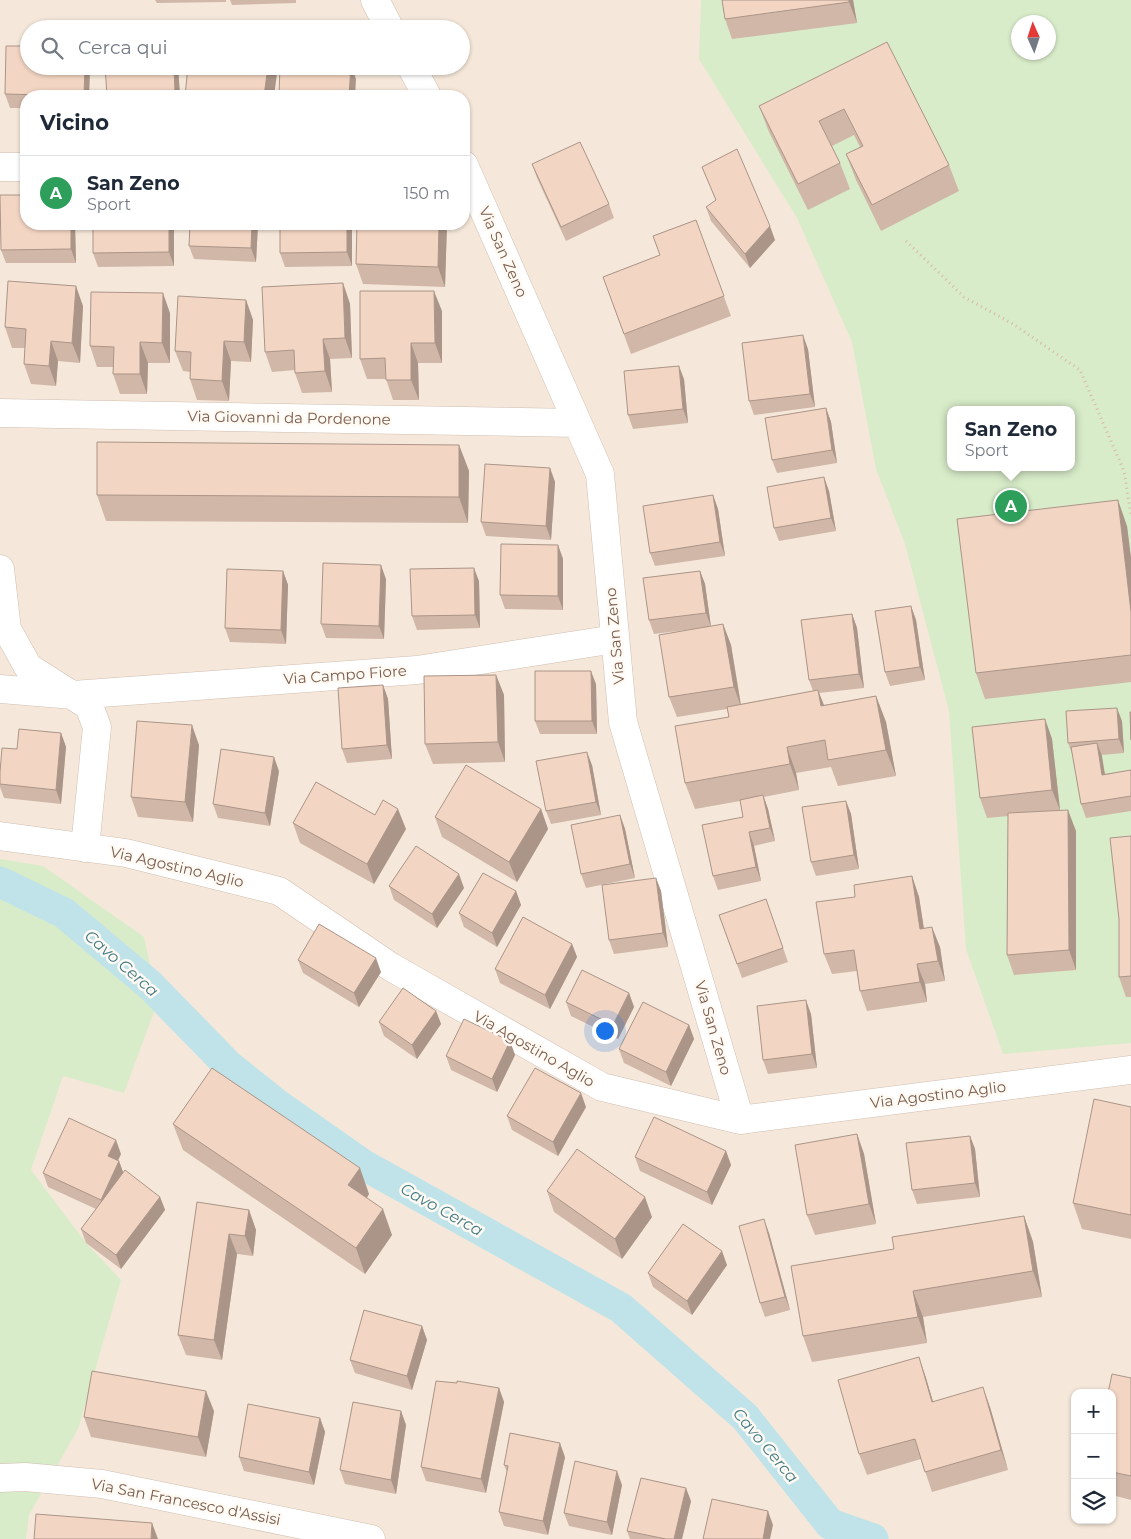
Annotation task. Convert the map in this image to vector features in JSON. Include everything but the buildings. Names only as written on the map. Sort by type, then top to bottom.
[{"type":"street","points":[[375,0],[385,20]]},
{"type":"street","points":[[416,75],[424,90]]},
{"type":"street","points":[[0,167],[20,167]]},
{"type":"street","name":"Via San Zeno","points":[[470,181],[600,474],[623,722],[740,1120]]},
{"type":"street","name":"Via Giovanni da Pordenone","points":[[0,413],[577,423]]},
{"type":"street","points":[[0,568],[6,629],[28,667],[89,706],[97,727],[85,848]]},
{"type":"street","name":"Via Campo Fiore","points":[[0,689],[73,695],[416,670],[615,639]]},
{"type":"street","name":"Via Agostino Aglio","points":[[0,836],[126,853],[279,891],[391,967],[602,1087],[740,1120],[1131,1070]]},
{"type":"street","name":"Via San Francesco d'Assisi","points":[[0,1478],[25,1477],[102,1484],[371,1539]]},
{"type":"path","points":[[906,241],[964,297],[1013,324],[1080,370],[1124,471],[1131,516]]},
{"type":"shaded area","points":[[0,0],[1131,0],[1131,1539],[0,1539]]},
{"type":"green space","points":[[701,0],[1131,0],[1131,1043],[1003,1054],[966,949],[949,711],[905,544],[876,469],[852,342],[797,218],[699,59]]},
{"type":"green space","points":[[0,859],[43,866],[144,937],[158,1001],[124,1093],[63,1076],[31,1170],[86,1243],[121,1280],[78,1429],[29,1515],[26,1539],[0,1539]]},
{"type":"waterway","name":"Cavo Cerca","points":[[0,882],[64,913],[150,985],[228,1065],[278,1105],[362,1164],[621,1308],[745,1417],[830,1524],[873,1539]]},
{"type":"place","name":"San Zeno","points":[[1011,506]]}]
